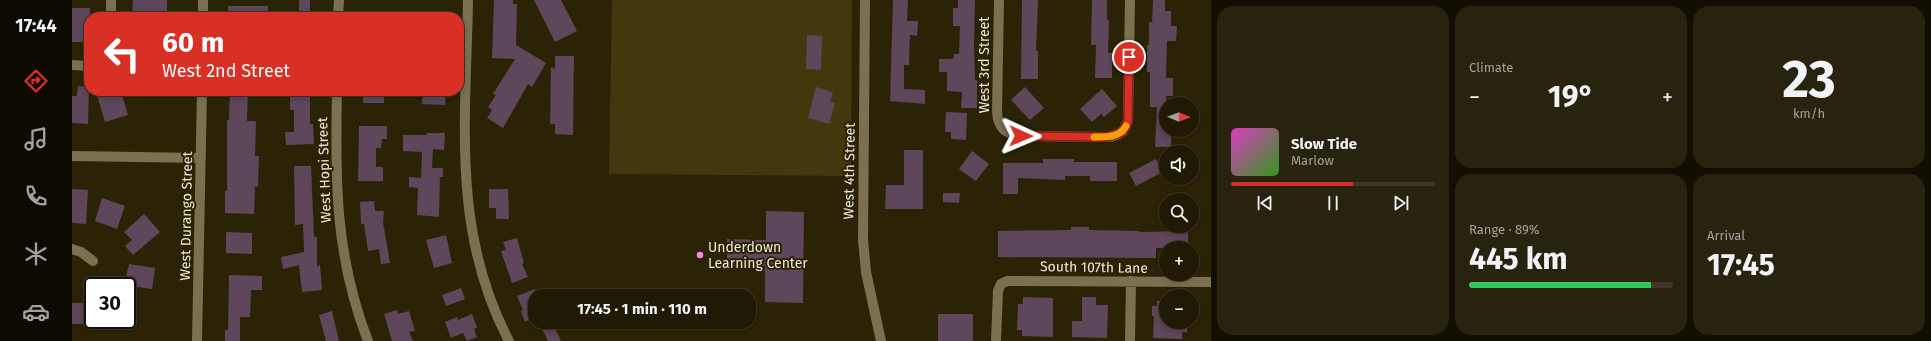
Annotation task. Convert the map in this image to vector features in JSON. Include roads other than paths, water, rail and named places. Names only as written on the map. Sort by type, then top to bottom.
[{"type":"street","points":[[111,0],[111,12]]},
{"type":"street","points":[[203,0],[203,12]]},
{"type":"street","points":[[338,12],[339,0]]},
{"type":"street","points":[[468,0],[465,162],[468,216],[474,247],[487,290],[510,341]]},
{"type":"street","name":"West 4th Street","points":[[865,0],[862,240],[866,272],[881,341]]},
{"type":"street","name":"West 3rd Street","points":[[999,0],[997,112],[999,125],[1002,130],[1007,133],[1021,136],[1107,137],[1123,132],[1128,121],[1130,0]]},
{"type":"street","points":[[72,65],[84,66]]},
{"type":"street","name":"West Durango Street","points":[[198,341],[202,96]]},
{"type":"street","name":"West Hopi Street","points":[[337,96],[336,178],[340,231],[350,286],[368,341]]},
{"type":"street","points":[[72,156],[201,158]]},
{"type":"street","points":[[72,249],[81,252],[93,261]]},
{"type":"street","name":"South 107th Lane","points":[[996,341],[996,299],[1001,284],[1014,280],[1211,282]]},
{"type":"street","points":[[1130,341],[1131,281]]},
{"type":"place","name":"Underdown Learning Center","points":[[700,255]]}]
